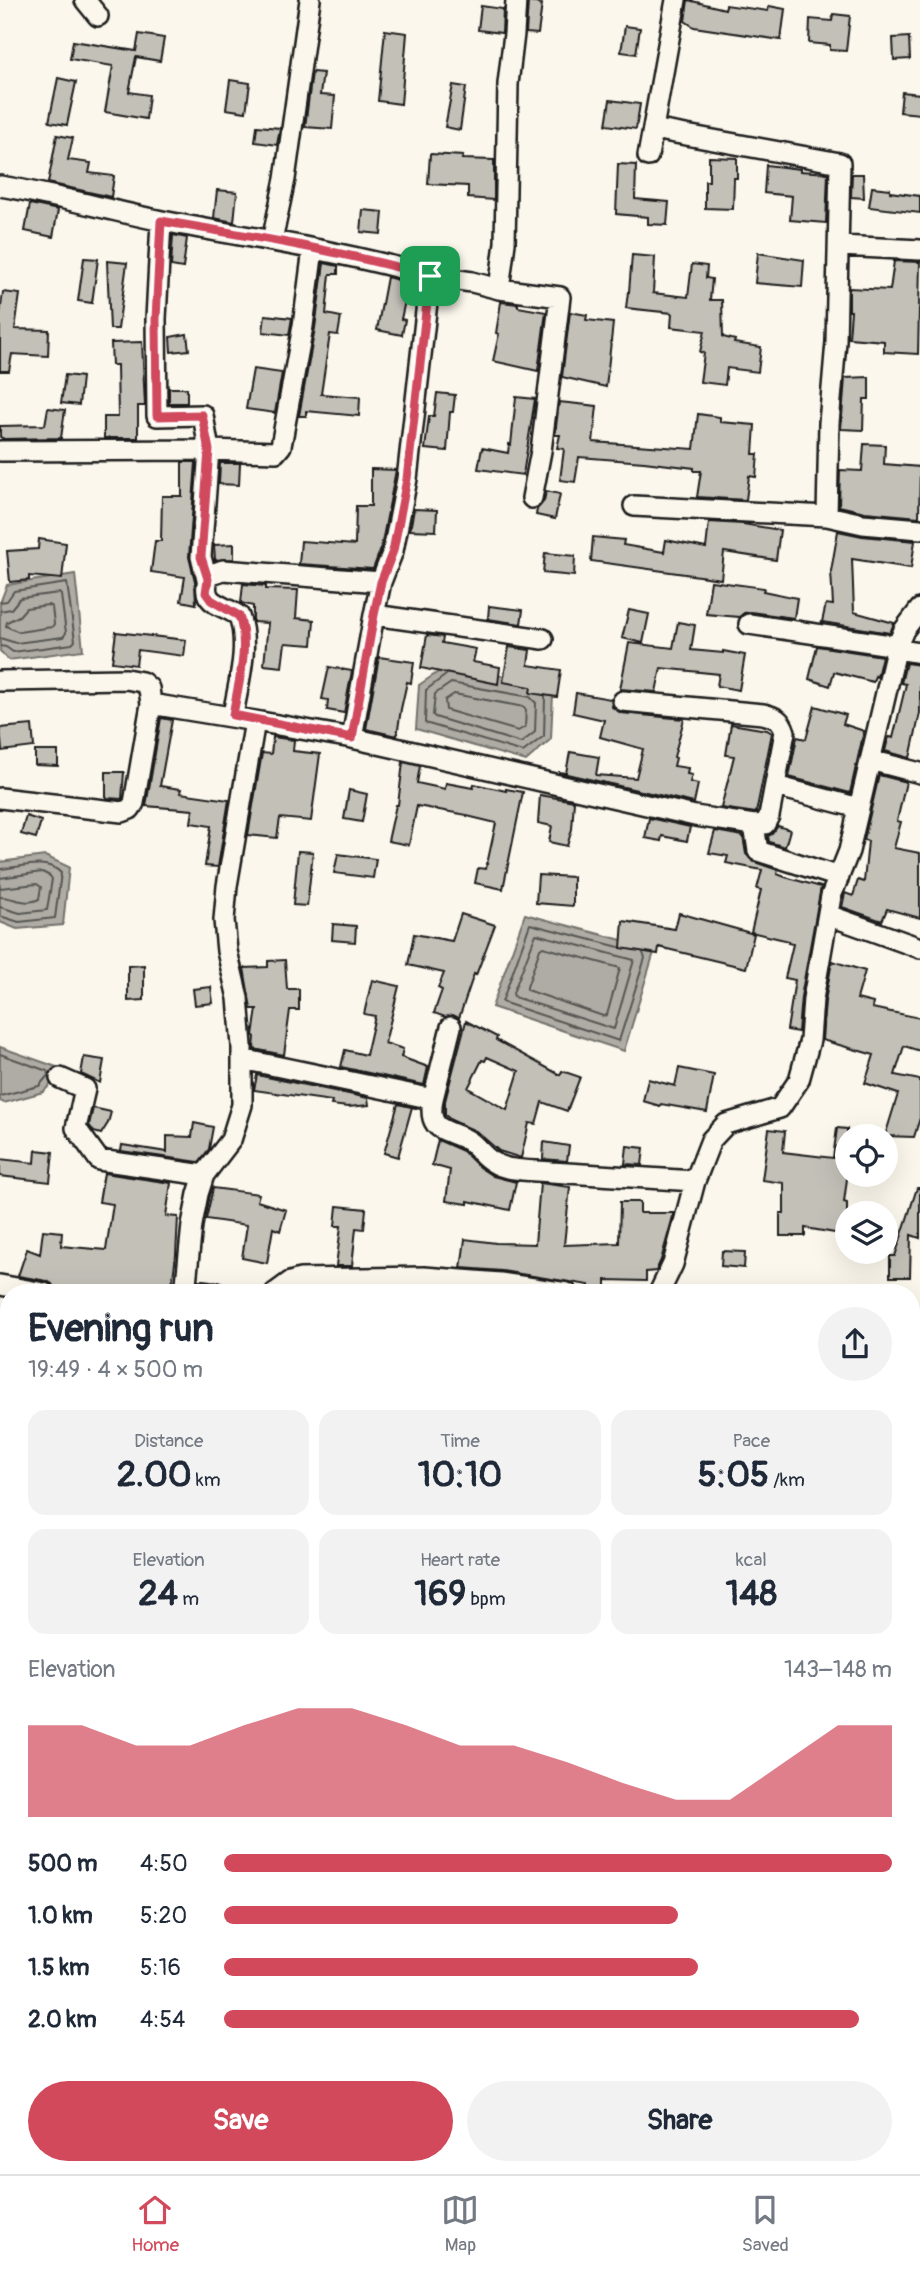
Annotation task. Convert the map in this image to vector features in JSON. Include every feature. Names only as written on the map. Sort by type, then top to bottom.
[{"type":"street","points":[[85,0],[98,16]]},
{"type":"street","points":[[272,241],[285,179],[310,0]]},
{"type":"street","points":[[499,289],[505,243],[508,84],[516,0]]},
{"type":"street","points":[[648,156],[676,0]]},
{"type":"street","points":[[653,129],[840,163],[836,342],[829,422],[827,516]]},
{"type":"street","points":[[0,186],[430,276],[560,297],[541,451],[532,498]]},
{"type":"street","points":[[161,221],[156,319],[157,416],[202,415],[209,450],[201,557],[208,579]]},
{"type":"street","points":[[839,246],[920,250]]},
{"type":"street","points":[[0,451],[275,452],[281,446],[303,326],[313,250]]},
{"type":"street","points":[[352,738],[381,582],[393,551],[407,479],[430,276]]},
{"type":"street","points":[[634,506],[827,516],[863,524],[920,529]]},
{"type":"street","points":[[233,715],[244,628],[239,616],[211,600],[206,593],[209,575],[223,569],[381,582]]},
{"type":"street","points":[[663,1284],[673,1264],[695,1181],[711,1140],[726,1124],[780,1108],[799,1080],[810,1040],[813,999],[831,896],[849,852],[896,647],[904,630],[920,609]]},
{"type":"street","points":[[374,615],[543,639]]},
{"type":"street","points":[[749,624],[920,653]]},
{"type":"street","points":[[0,681],[126,679],[142,682],[149,688],[151,704],[134,803],[130,809],[122,812],[0,798]]},
{"type":"street","points":[[151,704],[233,715],[352,738],[646,805],[754,825],[765,824],[769,816],[785,732],[782,723],[775,717],[623,701]]},
{"type":"street","points":[[187,1284],[198,1194],[204,1175],[231,1140],[242,1105],[238,998],[227,951],[225,920],[255,720]]},
{"type":"street","points":[[870,760],[920,774]]},
{"type":"street","points":[[775,786],[859,808]]},
{"type":"street","points":[[754,825],[758,851],[839,877]]},
{"type":"street","points":[[828,915],[920,948]]},
{"type":"street","points":[[451,1027],[433,1099],[433,1120],[439,1129],[477,1147],[494,1164],[535,1170],[695,1181]]},
{"type":"street","points":[[242,1059],[433,1099]]},
{"type":"street","points":[[60,1078],[85,1089],[76,1128],[99,1160],[204,1175]]},
{"type":"street","points":[[286,1284],[300,1279],[411,1277],[507,1284]]},
{"type":"water","points":[[75,574],[83,650],[9,660],[0,651],[0,603],[7,585]]},
{"type":"water","points":[[447,666],[536,682],[553,694],[551,739],[526,761],[416,729],[419,685]]},
{"type":"water","points":[[45,856],[69,867],[63,925],[17,929],[0,922],[0,862]]},
{"type":"water","points":[[525,914],[655,949],[624,1051],[492,1007]]},
{"type":"water","points":[[0,1047],[65,1070],[43,1092],[4,1103],[0,1101]]},
{"type":"building","points":[[688,0],[725,9],[726,5],[768,11],[769,6],[785,9],[781,40],[694,27],[685,21]]},
{"type":"building","points":[[528,2],[542,4],[538,34],[526,33]]},
{"type":"building","points":[[481,6],[503,9],[502,33],[478,30]]},
{"type":"building","points":[[833,14],[850,16],[846,51],[830,50],[830,45],[809,43],[810,19],[832,21]]},
{"type":"building","points":[[625,26],[640,28],[636,54],[621,52]]},
{"type":"building","points":[[385,30],[407,33],[401,104],[378,101]]},
{"type":"building","points":[[139,34],[164,38],[160,61],[136,57],[129,92],[149,95],[146,119],[105,112],[113,66],[70,59],[73,41],[136,51]]},
{"type":"building","points":[[909,37],[910,59],[894,60],[893,38]]},
{"type":"building","points":[[312,72],[323,73],[320,95],[335,96],[332,129],[305,127]]},
{"type":"building","points":[[58,78],[76,82],[67,125],[49,122]]},
{"type":"building","points":[[230,80],[250,83],[246,112],[226,109]]},
{"type":"building","points":[[453,85],[466,87],[460,130],[445,127]]},
{"type":"building","points":[[902,92],[920,94],[920,114],[900,112]]},
{"type":"building","points":[[610,100],[640,104],[636,129],[606,125]]},
{"type":"building","points":[[257,126],[280,128],[277,145],[255,142]]},
{"type":"building","points":[[57,135],[73,138],[68,160],[91,163],[89,173],[114,176],[111,197],[48,183]]},
{"type":"building","points":[[430,154],[494,160],[494,200],[468,198],[468,186],[428,184]]},
{"type":"building","points":[[709,157],[737,158],[733,209],[705,208],[705,181],[709,181]]},
{"type":"building","points":[[618,164],[636,165],[635,199],[669,202],[667,225],[648,224],[648,217],[616,214]]},
{"type":"building","points":[[766,165],[828,173],[826,223],[790,220],[792,196],[764,193]]},
{"type":"building","points":[[852,174],[863,174],[864,198],[851,197]]},
{"type":"building","points":[[872,187],[920,196],[920,213],[869,207]]},
{"type":"building","points":[[217,190],[237,192],[234,222],[214,218]]},
{"type":"building","points":[[30,204],[58,210],[53,237],[25,231]]},
{"type":"building","points":[[363,210],[383,212],[381,234],[361,232]]},
{"type":"building","points":[[173,235],[187,238],[183,268],[171,266]]},
{"type":"building","points":[[758,253],[804,260],[802,287],[755,283]]},
{"type":"building","points":[[632,255],[655,257],[653,293],[688,297],[692,264],[707,266],[706,278],[712,279],[710,300],[722,300],[723,337],[735,340],[734,343],[761,347],[758,372],[727,368],[725,385],[700,382],[704,353],[700,352],[705,331],[671,327],[672,313],[626,308]]},
{"type":"building","points":[[84,258],[98,259],[92,303],[78,301]]},
{"type":"building","points":[[107,261],[127,263],[118,329],[110,329]]},
{"type":"building","points":[[894,261],[920,262],[918,354],[884,352],[884,341],[849,338],[849,288],[890,290]]},
{"type":"building","points":[[324,263],[338,266],[338,274],[330,274],[326,314],[341,317],[338,335],[330,334],[321,394],[360,397],[359,416],[306,411],[306,416],[299,416]]},
{"type":"building","points":[[387,277],[409,283],[401,319],[405,320],[402,335],[377,330]]},
{"type":"building","points":[[3,292],[20,294],[15,329],[49,330],[48,356],[12,354],[9,371],[0,371],[0,314]]},
{"type":"building","points":[[501,302],[546,312],[538,371],[493,361],[499,334],[496,333]]},
{"type":"building","points":[[570,312],[587,315],[586,320],[613,323],[606,387],[562,377]]},
{"type":"building","points":[[265,315],[292,318],[289,335],[263,332]]},
{"type":"building","points":[[187,334],[189,350],[171,352],[170,337]]},
{"type":"building","points":[[142,342],[145,406],[138,406],[138,438],[104,438],[104,417],[118,417],[117,365],[112,365],[111,343]]},
{"type":"building","points":[[253,369],[282,373],[275,413],[246,409]]},
{"type":"building","points":[[65,375],[82,377],[79,405],[61,403]]},
{"type":"building","points":[[869,377],[869,399],[864,399],[863,430],[841,429],[845,378]]},
{"type":"building","points":[[169,388],[187,388],[187,403],[169,403]]},
{"type":"building","points":[[437,393],[455,395],[453,412],[450,412],[447,451],[425,449],[429,416],[434,416]]},
{"type":"building","points":[[516,397],[535,399],[523,475],[478,469],[482,448],[508,453]]},
{"type":"building","points":[[559,402],[597,406],[593,442],[694,449],[698,414],[720,417],[720,422],[755,425],[753,454],[758,454],[756,477],[749,476],[746,500],[697,497],[701,471],[644,462],[579,457],[575,482],[560,480],[564,449],[557,448],[560,435],[555,435]]},
{"type":"building","points":[[48,408],[65,410],[61,438],[0,437],[0,426],[45,425]]},
{"type":"building","points":[[864,444],[885,445],[884,464],[920,467],[919,517],[865,512],[839,506],[840,470],[862,471]]},
{"type":"building","points":[[182,462],[196,462],[189,557],[195,581],[196,604],[181,601],[185,577],[151,572],[155,541],[161,541],[162,496],[182,496]]},
{"type":"building","points":[[220,463],[240,463],[239,485],[219,484]]},
{"type":"building","points":[[371,469],[396,470],[381,548],[373,569],[299,564],[301,541],[355,545],[356,506],[371,506]]},
{"type":"building","points":[[546,491],[560,494],[555,519],[536,515]]},
{"type":"building","points":[[414,509],[437,510],[436,531],[410,530]]},
{"type":"building","points":[[709,522],[780,530],[776,560],[724,552],[721,579],[591,561],[593,537],[624,540],[623,545],[664,552],[666,540],[706,548]]},
{"type":"building","points":[[838,531],[915,541],[911,568],[852,559],[854,612],[894,623],[890,633],[822,622],[826,604],[833,605],[831,571]]},
{"type":"building","points":[[39,539],[66,543],[62,579],[29,576],[29,580],[10,582],[7,551],[38,549]]},
{"type":"building","points":[[234,544],[234,559],[215,560],[214,545]]},
{"type":"building","points":[[545,553],[575,556],[574,576],[543,573]]},
{"type":"building","points":[[711,581],[764,588],[763,591],[797,598],[794,618],[751,612],[739,617],[706,614]]},
{"type":"building","points":[[243,584],[266,586],[266,589],[298,590],[296,618],[314,620],[312,645],[285,643],[282,667],[264,665],[268,623],[253,622],[253,606],[241,603]]},
{"type":"building","points":[[489,606],[523,610],[521,624],[488,619]]},
{"type":"building","points":[[629,610],[649,614],[643,643],[622,638]]},
{"type":"building","points":[[678,622],[695,625],[691,650],[745,655],[739,690],[717,686],[719,674],[661,668],[656,692],[620,689],[629,643],[673,648]]},
{"type":"building","points":[[116,632],[186,640],[184,656],[138,650],[136,665],[112,662]]},
{"type":"building","points":[[427,635],[443,637],[442,643],[476,649],[473,662],[500,667],[498,684],[421,668]]},
{"type":"building","points":[[817,646],[882,656],[877,677],[875,676],[873,682],[834,672],[830,686],[809,679]]},
{"type":"building","points":[[509,647],[530,650],[528,665],[561,670],[557,697],[530,693],[531,687],[503,682]]},
{"type":"building","points":[[379,657],[414,662],[411,683],[407,682],[397,736],[366,729]]},
{"type":"building","points":[[906,663],[920,665],[920,713],[910,758],[885,751],[888,739],[893,738],[906,684],[901,683]]},
{"type":"building","points":[[329,667],[352,671],[344,713],[327,710],[328,700],[322,699]]},
{"type":"building","points":[[576,693],[611,699],[612,707],[621,713],[684,719],[674,766],[688,768],[687,774],[692,775],[690,782],[698,784],[694,803],[558,772],[566,773],[570,752],[599,757],[596,775],[636,778],[643,749],[600,737],[604,720],[573,713]]},
{"type":"building","points":[[815,706],[846,715],[843,724],[864,731],[850,793],[789,777],[797,737],[806,739]]},
{"type":"building","points":[[161,718],[172,720],[160,786],[181,789],[180,793],[229,800],[218,867],[205,866],[211,826],[191,823],[193,810],[146,806]]},
{"type":"building","points":[[731,724],[772,733],[756,813],[721,808],[734,756],[726,755]]},
{"type":"building","points":[[32,725],[34,747],[2,751],[0,728]]},
{"type":"building","points":[[273,737],[294,740],[293,751],[320,754],[311,821],[280,818],[277,838],[248,835],[262,753],[271,754]]},
{"type":"building","points":[[35,751],[58,751],[58,766],[35,765]]},
{"type":"building","points":[[403,762],[420,766],[417,783],[445,789],[446,783],[473,788],[474,784],[523,792],[503,889],[475,883],[478,868],[486,869],[496,823],[417,806],[409,845],[388,841],[398,805]]},
{"type":"building","points":[[106,772],[124,772],[122,799],[106,798]]},
{"type":"building","points":[[879,775],[906,782],[897,821],[901,822],[894,848],[920,853],[920,918],[887,909],[882,921],[842,907],[845,893],[853,896],[858,880],[864,882],[868,841],[864,840]]},
{"type":"building","points":[[349,790],[367,794],[362,822],[344,819]]},
{"type":"building","points":[[540,795],[574,801],[572,829],[567,846],[549,842],[552,826],[538,823]]},
{"type":"building","points":[[26,816],[41,821],[36,838],[21,834]]},
{"type":"building","points":[[649,818],[690,827],[687,841],[662,836],[661,841],[645,838]]},
{"type":"building","points":[[778,826],[790,830],[785,847],[769,842],[768,836]]},
{"type":"building","points":[[715,831],[743,836],[746,854],[754,862],[778,870],[777,874],[785,877],[821,887],[801,997],[798,1032],[787,1030],[795,980],[785,978],[793,944],[751,932],[761,890],[757,889],[762,870],[726,863],[728,856],[709,853]]},
{"type":"building","points":[[298,851],[313,852],[307,906],[293,905]]},
{"type":"building","points":[[338,854],[376,859],[373,878],[334,873]]},
{"type":"building","points":[[538,875],[573,877],[573,906],[536,903]]},
{"type":"building","points":[[679,913],[754,934],[746,968],[659,947],[658,954],[621,948],[623,921],[675,929]]},
{"type":"building","points":[[461,914],[495,925],[459,1018],[453,1015],[445,1017],[434,1013],[442,990],[438,988],[444,973],[408,965],[414,934],[452,941]]},
{"type":"building","points":[[333,924],[356,926],[355,942],[332,940]]},
{"type":"building","points":[[285,960],[287,989],[299,989],[299,1010],[290,1010],[284,1055],[254,1049],[257,1009],[251,1009],[244,968],[268,967],[268,961]]},
{"type":"building","points":[[832,961],[865,971],[857,999],[873,1003],[872,1008],[920,1018],[920,1051],[904,1046],[895,1075],[920,1080],[920,1118],[914,1137],[898,1136],[898,1124],[889,1124],[898,1094],[865,1083],[874,1055],[822,1040]]},
{"type":"building","points":[[144,965],[144,1000],[128,1001],[128,966]]},
{"type":"building","points":[[372,980],[399,986],[385,1043],[403,1049],[401,1057],[428,1067],[424,1085],[341,1067],[345,1050],[366,1055],[375,1016],[364,1014]]},
{"type":"building","points":[[211,987],[213,1003],[195,1005],[193,989]]},
{"type":"building","points":[[466,1021],[560,1075],[562,1071],[580,1077],[567,1111],[542,1102],[536,1124],[529,1123],[521,1158],[499,1151],[476,1131],[451,1120],[445,1115],[445,1101]],"holes":[[[487,1057],[519,1071],[507,1110],[468,1088],[482,1060],[485,1061]]]},
{"type":"building","points":[[84,1057],[104,1060],[100,1083],[81,1074]]},
{"type":"building","points":[[679,1068],[714,1075],[707,1112],[643,1101],[648,1079],[675,1086]]},
{"type":"building","points":[[257,1075],[368,1098],[369,1105],[331,1105],[332,1101],[254,1090]]},
{"type":"building","points":[[398,1104],[412,1107],[398,1157],[384,1153]]},
{"type":"building","points":[[93,1108],[111,1112],[101,1134],[94,1132],[89,1125]]},
{"type":"building","points":[[194,1123],[213,1127],[209,1149],[199,1162],[121,1151],[122,1145],[167,1152],[167,1136],[192,1137]]},
{"type":"building","points":[[769,1129],[785,1131],[783,1152],[833,1158],[835,1143],[835,1187],[846,1187],[844,1201],[835,1201],[835,1233],[805,1228],[805,1236],[780,1236],[780,1213],[784,1213],[784,1183],[762,1180]]},
{"type":"building","points":[[438,1140],[463,1151],[493,1176],[516,1182],[510,1210],[468,1201],[468,1204],[446,1201],[450,1170],[432,1165]]},
{"type":"building","points":[[544,1142],[569,1146],[567,1161],[543,1159]]},
{"type":"building","points":[[627,1146],[644,1148],[642,1165],[625,1164]]},
{"type":"building","points":[[36,1150],[53,1152],[50,1182],[0,1176],[0,1159],[35,1163]]},
{"type":"building","points":[[104,1173],[171,1183],[166,1216],[178,1217],[172,1284],[52,1284],[18,1276],[27,1249],[40,1254],[43,1230],[62,1232],[61,1246],[106,1250],[113,1204],[99,1202]]},
{"type":"building","points":[[540,1183],[570,1187],[564,1245],[619,1243],[620,1202],[640,1202],[640,1213],[674,1213],[661,1260],[656,1271],[646,1272],[646,1281],[606,1280],[606,1284],[583,1284],[502,1271],[461,1268],[465,1239],[535,1244]]},
{"type":"building","points":[[213,1188],[259,1194],[257,1201],[286,1210],[280,1231],[273,1228],[267,1263],[242,1258],[247,1225],[206,1219]]},
{"type":"building","points":[[917,1188],[920,1188],[920,1238],[911,1235],[910,1277],[890,1277],[890,1264],[898,1264],[898,1247]]},
{"type":"building","points":[[337,1206],[366,1209],[364,1229],[356,1228],[352,1266],[336,1266],[341,1226],[335,1226]]},
{"type":"building","points":[[722,1251],[745,1252],[744,1268],[721,1266]]},
{"type":"route","points":[[161,221],[359,258],[430,276],[407,479],[393,551],[381,582],[352,738],[233,715],[244,628],[239,616],[219,606],[206,593],[208,579],[201,557],[209,450],[202,415],[157,416],[156,319],[161,221]]}]
